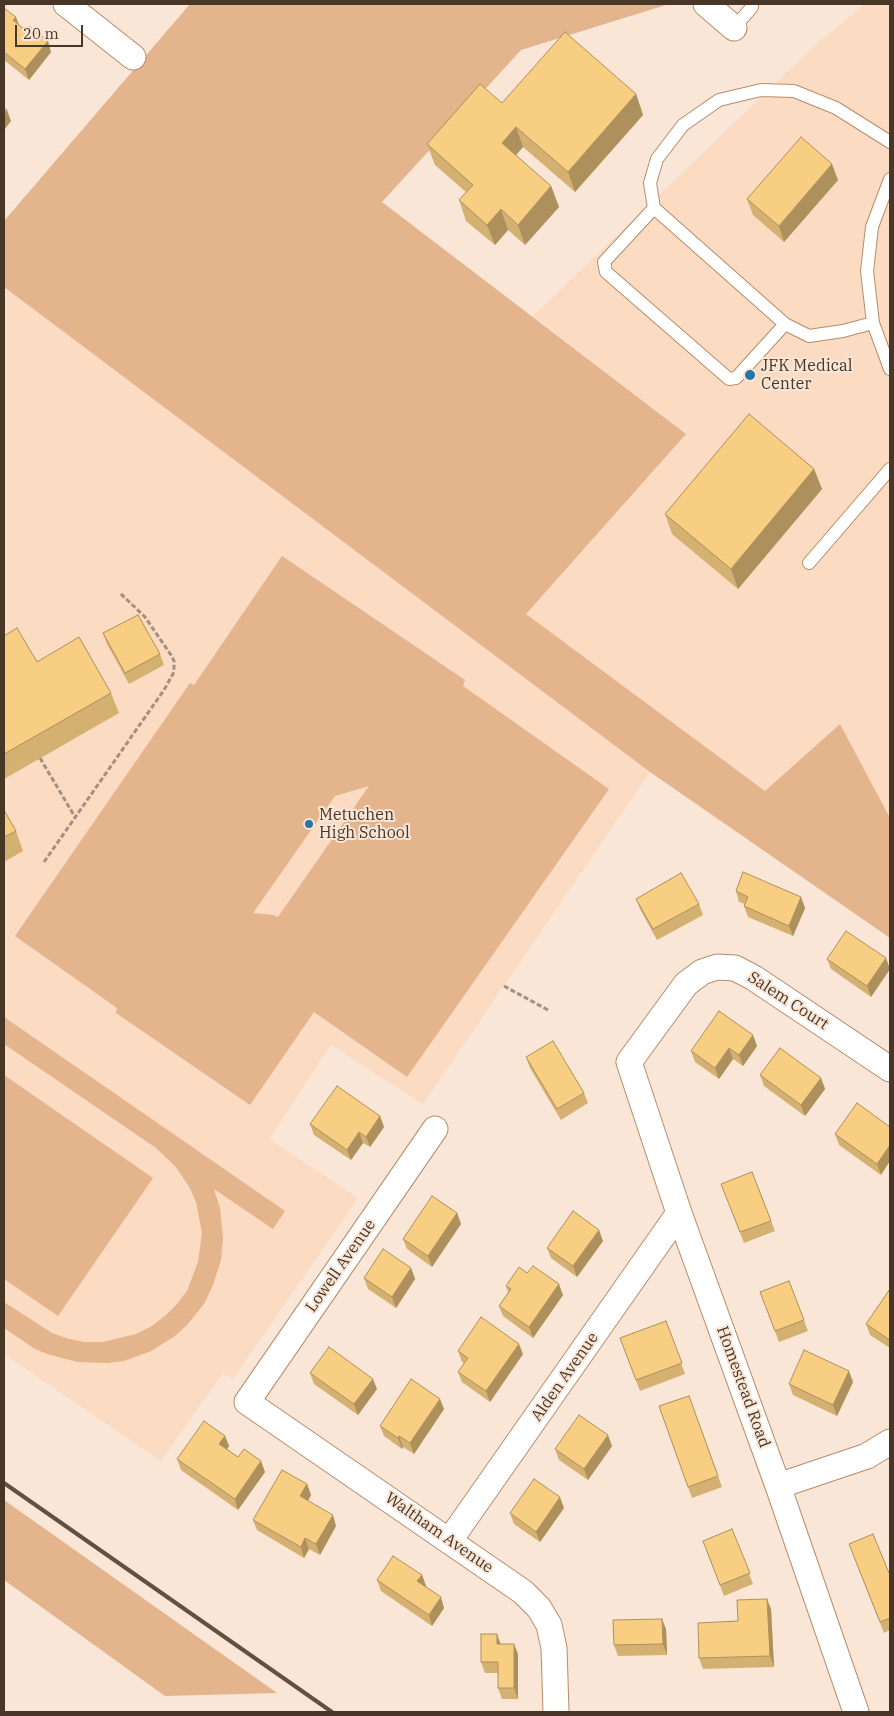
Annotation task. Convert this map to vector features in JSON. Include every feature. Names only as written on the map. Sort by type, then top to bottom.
[{"type":"street","points":[[66,4],[133,57]]},
{"type":"street","points":[[706,4],[734,28]]},
{"type":"street","name":"Salem Court","points":[[629,1062],[686,984],[702,972],[717,967],[736,968],[754,978],[890,1069]]},
{"type":"street","name":"Homestead Road","points":[[629,1062],[679,1213],[778,1486],[856,1712]]},
{"type":"street","name":"Lowell Avenue","points":[[247,1402],[435,1129]]},
{"type":"street","name":"Alden Avenue","points":[[450,1540],[679,1213]]},
{"type":"street","name":"Waltham Avenue","points":[[247,1402],[450,1540],[523,1592],[539,1608],[549,1625],[554,1648],[556,1712]]},
{"type":"street","points":[[778,1486],[867,1456],[890,1442]]},
{"type":"lane","points":[[734,28],[752,7]]},
{"type":"lane","points":[[873,323],[843,331],[809,336],[785,324],[654,208],[650,183],[658,159],[683,125],[719,100],[761,90],[794,91],[836,108],[890,142]]},
{"type":"lane","points":[[890,179],[872,227],[867,271],[873,323],[890,369]]},
{"type":"lane","points":[[654,208],[604,262],[606,272],[729,379],[736,378],[785,324]]},
{"type":"lane","points":[[809,563],[890,469]]},
{"type":"path","points":[[44,862],[164,690],[174,672],[174,661],[171,655],[145,617],[120,593]]},
{"type":"path","points":[[40,758],[75,817]]},
{"type":"path","points":[[504,986],[548,1010]]},
{"type":"shaded area","points":[[190,4],[669,4],[521,50],[382,202],[686,434],[526,614],[765,791],[840,724],[890,818],[890,938],[650,772],[4,287],[4,221]]},
{"type":"shaded area","name":"JFK Medical Center","points":[[865,4],[890,4],[890,818],[840,724],[765,791],[526,614],[686,434],[533,316],[811,49]]},
{"type":"shaded area","name":"Metuchen High School","points":[[4,287],[650,772],[423,1104],[331,1045],[269,1139],[358,1198],[233,1379],[223,1373],[161,1461],[4,1354]]},
{"type":"shaded area","points":[[282,556],[465,680],[463,686],[609,789],[407,1077],[314,1012],[250,1105],[116,1013],[117,1008],[15,936],[190,683],[194,685]],"holes":[[[369,786],[278,917],[253,913],[335,796]]]},
{"type":"shaded area","points":[[4,1017],[285,1211],[273,1229],[214,1189],[220,1208],[223,1238],[221,1260],[213,1285],[204,1304],[187,1325],[175,1336],[151,1351],[124,1361],[107,1363],[77,1362],[35,1349],[4,1328],[4,1302],[52,1333],[69,1339],[85,1342],[103,1342],[136,1334],[152,1326],[166,1315],[187,1291],[198,1262],[202,1233],[196,1202],[190,1188],[175,1166],[156,1148],[4,1044]]},
{"type":"shaded area","points":[[4,1075],[153,1178],[58,1316],[4,1279]]},
{"type":"shaded area","points":[[4,1500],[277,1693],[165,1696],[4,1580]]},
{"type":"building","points":[[4,8],[16,17],[13,20],[25,30],[29,26],[48,41],[25,69],[4,52]]},
{"type":"building","points":[[565,32],[636,94],[568,172],[516,127],[502,143],[551,186],[518,225],[501,209],[487,225],[459,200],[473,185],[427,144],[480,84],[502,103]]},
{"type":"building","points":[[801,137],[832,164],[779,226],[747,199]]},
{"type":"building","points":[[749,414],[814,469],[731,569],[665,514]]},
{"type":"building","points":[[138,615],[160,654],[125,673],[103,633]]},
{"type":"building","points":[[17,628],[37,662],[79,637],[111,693],[4,754],[4,636]]},
{"type":"building","points":[[4,810],[16,831],[4,837]]},
{"type":"building","points":[[743,872],[801,897],[789,926],[744,906],[748,897],[736,891]]},
{"type":"building","points":[[681,873],[699,904],[653,929],[636,899]]},
{"type":"building","points":[[846,931],[886,958],[867,986],[827,959]]},
{"type":"building","points":[[719,1011],[753,1035],[739,1055],[729,1048],[715,1068],[691,1051]]},
{"type":"building","points":[[553,1041],[584,1093],[557,1109],[526,1057]]},
{"type":"building","points":[[780,1048],[821,1078],[801,1105],[760,1075]]},
{"type":"building","points":[[337,1086],[380,1116],[366,1137],[359,1132],[347,1150],[310,1124]]},
{"type":"building","points":[[857,1103],[890,1127],[890,1145],[877,1164],[835,1134]]},
{"type":"building","points":[[752,1172],[771,1221],[740,1232],[721,1184]]},
{"type":"building","points":[[432,1196],[457,1213],[428,1256],[403,1239]]},
{"type":"building","points":[[573,1211],[599,1230],[573,1266],[547,1248]]},
{"type":"building","points":[[383,1249],[411,1268],[392,1297],[364,1278]]},
{"type":"building","points":[[533,1266],[559,1284],[529,1327],[499,1306],[511,1289],[506,1286],[519,1267],[527,1273]]},
{"type":"building","points":[[789,1281],[804,1320],[775,1331],[760,1292]]},
{"type":"building","points":[[890,1289],[890,1340],[866,1324]]},
{"type":"building","points":[[481,1317],[519,1344],[486,1391],[458,1372],[468,1358],[458,1351]]},
{"type":"building","points":[[666,1321],[682,1363],[636,1380],[620,1338]]},
{"type":"building","points":[[329,1347],[373,1379],[354,1404],[310,1373]]},
{"type":"building","points":[[804,1350],[849,1371],[833,1405],[789,1384]]},
{"type":"building","points":[[411,1379],[440,1399],[410,1443],[399,1436],[398,1438],[380,1426]]},
{"type":"building","points":[[689,1396],[718,1476],[688,1487],[659,1406]]},
{"type":"building","points":[[579,1415],[608,1435],[584,1469],[555,1449]]},
{"type":"building","points":[[204,1421],[225,1436],[219,1444],[238,1457],[244,1449],[261,1461],[235,1499],[177,1459]]},
{"type":"building","points":[[282,1470],[307,1484],[300,1496],[333,1515],[316,1544],[305,1538],[301,1547],[253,1520]]},
{"type":"building","points":[[534,1479],[560,1497],[536,1532],[510,1513]]},
{"type":"building","points":[[732,1529],[750,1573],[720,1585],[703,1541]]},
{"type":"building","points":[[873,1534],[890,1573],[890,1618],[880,1622],[849,1544]]},
{"type":"building","points":[[393,1556],[422,1575],[417,1581],[441,1597],[429,1615],[377,1580]]},
{"type":"building","points":[[767,1599],[770,1656],[699,1658],[698,1623],[738,1621],[737,1600]]},
{"type":"building","points":[[662,1619],[663,1644],[614,1645],[613,1620]]},
{"type":"building","points":[[481,1634],[497,1634],[497,1644],[514,1644],[514,1688],[498,1688],[498,1662],[481,1662]]},
{"type":"railway","points":[[4,1483],[332,1712]]},
{"type":"place","name":"JFK Medical Center","points":[[750,375]]},
{"type":"place","name":"Metuchen High School","points":[[309,824]]}]
